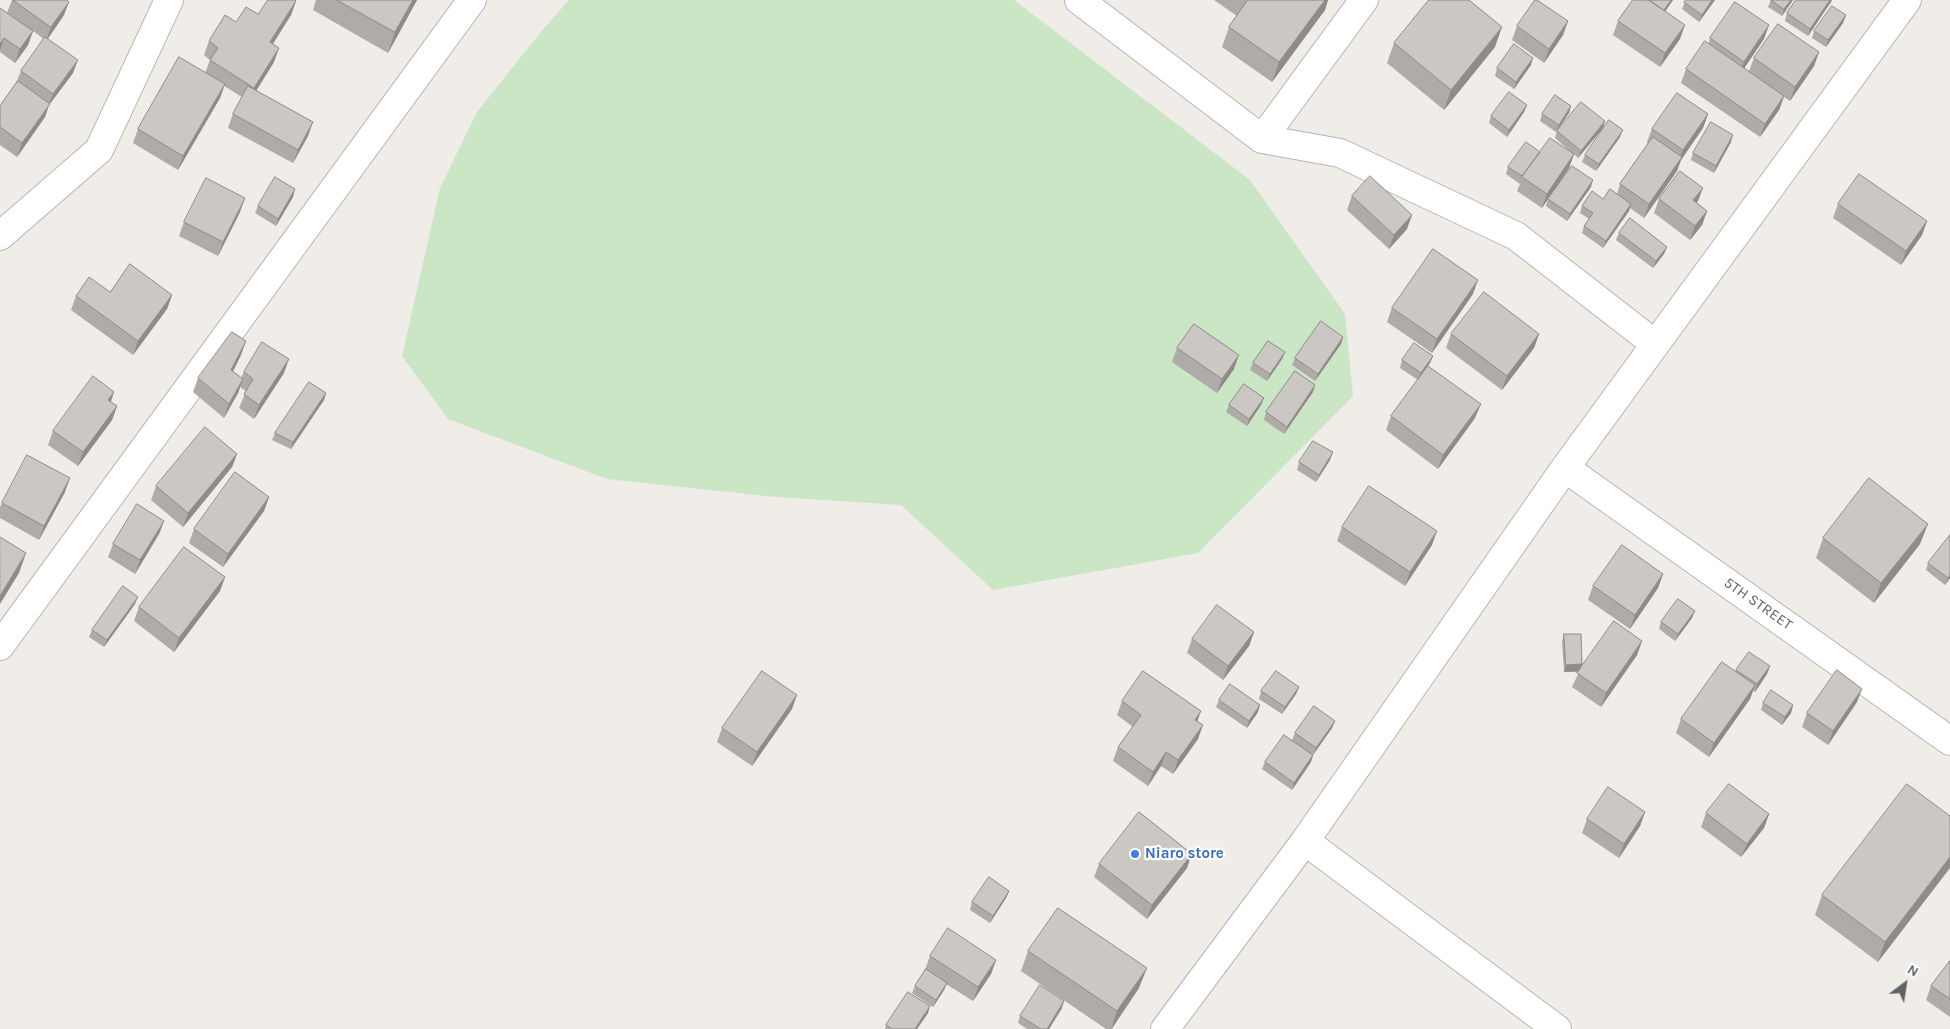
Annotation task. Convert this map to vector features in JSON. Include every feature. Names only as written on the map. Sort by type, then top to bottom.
[{"type":"street","points":[[0,236],[99,150],[169,0]]},
{"type":"street","points":[[0,646],[472,0]]},
{"type":"street","points":[[1079,0],[1262,139],[1340,153],[1516,236],[1656,344]]},
{"type":"street","points":[[1262,139],[1364,0]]},
{"type":"street","points":[[1165,1029],[1305,842],[1565,468],[1907,0]]},
{"type":"street","name":"5TH STREET","points":[[1565,468],[1950,740]]},
{"type":"street","points":[[1305,842],[1557,1029]]},
{"type":"green space","points":[[569,0],[1014,0],[1250,180],[1345,314],[1353,396],[1198,553],[993,590],[901,505],[776,497],[607,479],[448,419],[402,356],[440,188],[477,112]]},
{"type":"building","points":[[13,0],[67,0],[69,2],[51,27]]},
{"type":"building","points":[[268,0],[296,1],[270,42],[279,48],[254,88],[210,60],[218,48],[209,41],[225,15],[236,22],[246,7],[258,14]]},
{"type":"building","points":[[337,0],[413,0],[395,32]]},
{"type":"building","points":[[1248,0],[1325,0],[1279,62],[1229,27]]},
{"type":"building","points":[[1429,0],[1469,0],[1502,27],[1451,90],[1394,43]]},
{"type":"building","points":[[1535,0],[1568,21],[1549,49],[1517,26]]},
{"type":"building","points":[[1633,0],[1649,0],[1685,25],[1665,53],[1618,21]]},
{"type":"building","points":[[1649,0],[1671,0],[1664,10]]},
{"type":"building","points":[[1686,0],[1712,0],[1702,15],[1684,2]]},
{"type":"building","points":[[1771,0],[1791,0],[1784,9]]},
{"type":"building","points":[[1796,0],[1830,0],[1810,29],[1787,13]]},
{"type":"building","points":[[1735,2],[1769,25],[1744,62],[1710,38]]},
{"type":"building","points":[[1832,6],[1846,15],[1828,40],[1814,31]]},
{"type":"building","points":[[0,8],[33,31],[20,49],[4,38],[0,44]]},
{"type":"building","points":[[1778,24],[1819,52],[1795,87],[1754,58]]},
{"type":"building","points":[[45,37],[78,60],[53,94],[21,71]]},
{"type":"building","points":[[1705,41],[1784,96],[1765,124],[1686,69]]},
{"type":"building","points":[[1514,44],[1533,58],[1516,82],[1497,68]]},
{"type":"building","points":[[179,57],[225,84],[183,156],[138,129]]},
{"type":"building","points":[[18,81],[50,104],[22,143],[0,127],[0,106]]},
{"type":"building","points":[[248,86],[313,122],[298,150],[233,114]]},
{"type":"building","points":[[1509,92],[1527,105],[1509,130],[1491,116]]},
{"type":"building","points":[[1677,93],[1708,114],[1683,150],[1652,129]]},
{"type":"building","points":[[1555,95],[1571,106],[1559,125],[1542,114]]},
{"type":"building","points":[[1581,102],[1605,121],[1581,151],[1557,131]]},
{"type":"building","points":[[1609,120],[1623,130],[1599,164],[1585,155]]},
{"type":"building","points":[[1711,122],[1733,135],[1716,166],[1693,153]]},
{"type":"building","points":[[1653,137],[1682,157],[1649,204],[1620,184]]},
{"type":"building","points":[[1550,138],[1574,154],[1547,194],[1522,177]]},
{"type":"building","points":[[1526,142],[1540,152],[1522,176],[1508,167]]},
{"type":"building","points":[[1572,166],[1593,180],[1570,214],[1548,199]]},
{"type":"building","points":[[1680,171],[1703,188],[1693,200],[1707,211],[1695,226],[1659,199]]},
{"type":"building","points":[[1859,174],[1927,221],[1906,251],[1838,204]]},
{"type":"building","points":[[1370,176],[1412,215],[1394,235],[1352,196]]},
{"type":"building","points":[[275,177],[295,189],[278,219],[258,206]]},
{"type":"building","points":[[206,178],[245,198],[223,242],[184,222]]},
{"type":"building","points":[[1610,189],[1631,204],[1606,241],[1584,226],[1593,213],[1582,206],[1592,191],[1603,199]]},
{"type":"building","points":[[1630,218],[1667,247],[1656,261],[1619,233]]},
{"type":"building","points":[[1433,249],[1478,280],[1437,339],[1392,308]]},
{"type":"building","points":[[130,264],[172,295],[138,341],[76,296],[89,277],[110,292]]},
{"type":"building","points":[[1484,292],[1539,334],[1507,376],[1451,334]]},
{"type":"building","points":[[1321,321],[1343,337],[1318,374],[1295,358]]},
{"type":"building","points":[[1194,324],[1239,355],[1222,379],[1177,348]]},
{"type":"building","points":[[232,332],[246,341],[231,370],[243,379],[229,404],[198,378]]},
{"type":"building","points":[[1268,341],[1285,352],[1270,374],[1253,363]]},
{"type":"building","points":[[262,342],[289,359],[259,405],[244,394],[253,379],[244,372]]},
{"type":"building","points":[[1414,343],[1433,356],[1421,373],[1402,360]]},
{"type":"building","points":[[1428,366],[1481,404],[1443,455],[1391,416]]},
{"type":"building","points":[[1295,371],[1315,385],[1287,427],[1266,412]]},
{"type":"building","points":[[93,376],[114,392],[108,400],[117,406],[83,452],[53,431]]},
{"type":"building","points":[[309,382],[326,393],[293,442],[275,433]]},
{"type":"building","points":[[1244,384],[1264,398],[1249,419],[1229,405]]},
{"type":"building","points":[[205,427],[237,454],[188,513],[156,486]]},
{"type":"building","points":[[1313,441],[1333,452],[1319,475],[1299,462]]},
{"type":"building","points":[[27,455],[70,478],[44,526],[2,503]]},
{"type":"building","points":[[235,472],[269,497],[228,554],[194,529]]},
{"type":"building","points":[[1869,478],[1928,524],[1881,583],[1823,538]]},
{"type":"building","points":[[1369,486],[1437,531],[1410,572],[1342,527]]},
{"type":"building","points":[[137,504],[164,521],[140,560],[113,544]]},
{"type":"building","points":[[1950,535],[1950,575],[1948,578],[1928,563]]},
{"type":"building","points":[[0,537],[26,553],[0,596]]},
{"type":"building","points":[[1622,545],[1663,574],[1635,615],[1593,586]]},
{"type":"building","points":[[184,547],[225,577],[179,638],[139,607]]},
{"type":"building","points":[[123,586],[138,597],[107,640],[92,630]]},
{"type":"building","points":[[1678,599],[1695,611],[1678,634],[1661,622]]},
{"type":"building","points":[[1217,605],[1254,632],[1228,666],[1192,639]]},
{"type":"building","points":[[1614,621],[1642,641],[1606,693],[1577,673]]},
{"type":"building","points":[[1564,634],[1581,634],[1582,664],[1566,665]]},
{"type":"building","points":[[1749,652],[1770,666],[1757,684],[1736,670]]},
{"type":"building","points":[[1722,662],[1755,685],[1714,743],[1681,719]]},
{"type":"building","points":[[1837,670],[1862,689],[1833,731],[1807,713]]},
{"type":"building","points":[[762,671],[797,695],[757,752],[722,728]]},
{"type":"building","points":[[1143,671],[1201,711],[1195,720],[1203,725],[1178,760],[1166,752],[1153,772],[1118,747],[1141,715],[1122,701]]},
{"type":"building","points":[[1276,671],[1299,687],[1285,707],[1261,691]]},
{"type":"building","points":[[1230,684],[1260,705],[1249,721],[1219,700]]},
{"type":"building","points":[[1771,690],[1793,705],[1785,717],[1763,703]]},
{"type":"building","points":[[1314,706],[1335,721],[1316,748],[1295,733]]},
{"type":"building","points":[[1284,735],[1313,755],[1294,783],[1265,762]]},
{"type":"building","points":[[1729,784],[1769,814],[1747,844],[1706,813]]},
{"type":"building","points":[[1907,784],[1950,816],[1950,857],[1885,942],[1822,895]]},
{"type":"building","points":[[1608,787],[1645,812],[1624,844],[1587,819]]},
{"type":"building","points":[[1139,812],[1192,854],[1152,905],[1099,864]]},
{"type":"building","points":[[989,877],[1009,891],[993,916],[972,902]]},
{"type":"building","points":[[1058,908],[1147,968],[1117,1011],[1028,951]]},
{"type":"building","points":[[948,928],[996,960],[978,987],[930,956]]},
{"type":"building","points":[[1950,961],[1950,999],[1931,986]]},
{"type":"building","points":[[926,969],[947,983],[936,1000],[915,986]]},
{"type":"building","points":[[1040,985],[1064,1001],[1047,1029],[1041,1029],[1020,1016]]},
{"type":"building","points":[[908,992],[930,1006],[915,1029],[892,1029],[886,1025]]},
{"type":"place","name":"Niaro store","points":[[1135,854]]}]
